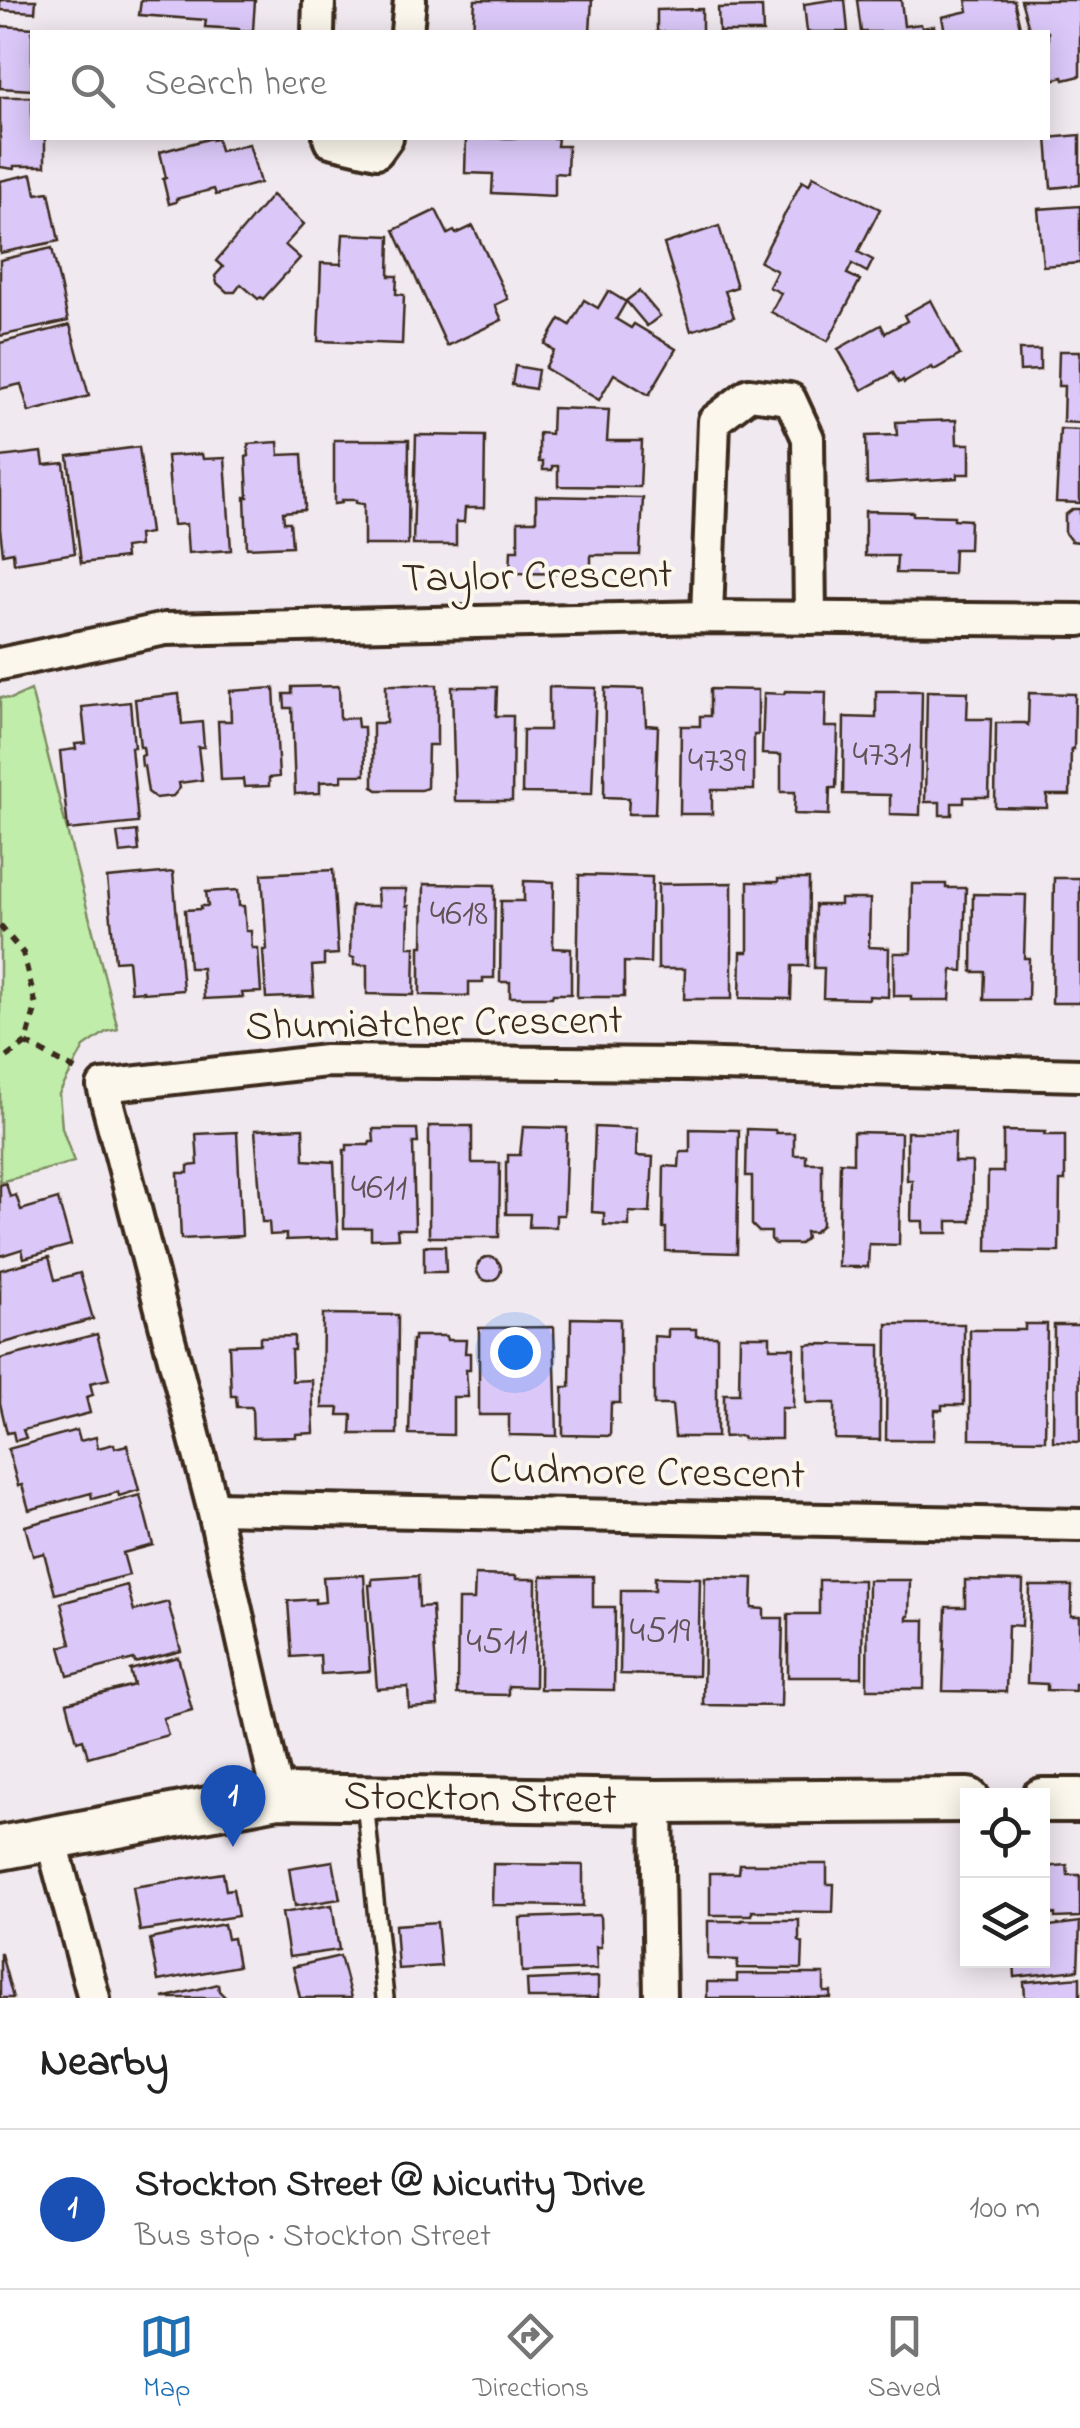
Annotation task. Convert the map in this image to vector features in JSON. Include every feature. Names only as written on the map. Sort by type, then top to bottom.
[{"type":"street","points":[[318,30],[319,0]]},
{"type":"street","points":[[407,30],[410,0]]},
{"type":"street","points":[[330,140],[376,152],[385,140]]},
{"type":"street","points":[[707,617],[714,421],[749,394],[790,399],[808,438],[810,618]]},
{"type":"street","name":"Taylor Crescent","points":[[0,664],[165,629],[707,617],[1080,620]]},
{"type":"street","name":"Shumiatcher Crescent","points":[[103,1086],[326,1061],[684,1064],[1080,1075]]},
{"type":"street","points":[[103,1086],[213,1508],[278,1796]]},
{"type":"street","name":"Cudmore Crescent","points":[[213,1508],[1080,1525]]},
{"type":"street","name":"Stockton Street","points":[[0,1848],[278,1796],[657,1802],[960,1800]]},
{"type":"street","points":[[1050,1800],[1080,1800]]},
{"type":"street","points":[[657,1802],[660,1998]]},
{"type":"street","points":[[51,1838],[94,1998]]},
{"type":"lane","points":[[364,1798],[385,1998]]},
{"type":"path","points":[[0,926],[24,953],[36,1006],[26,1043],[0,1062]]},
{"type":"path","points":[[26,1043],[103,1086]]},
{"type":"green space","points":[[31,690],[118,1029],[84,1047],[59,1094],[62,1128],[74,1162],[0,1182],[0,697],[11,699]]},
{"type":"building","points":[[0,0],[36,0],[35,12],[0,10]]},
{"type":"building","points":[[141,0],[255,0],[253,30],[205,27],[206,20],[139,15]]},
{"type":"building","points":[[475,0],[592,0],[590,30],[473,30]]},
{"type":"building","points":[[845,0],[848,30],[807,30],[804,4]]},
{"type":"building","points":[[857,0],[901,0],[904,26],[921,24],[922,28],[934,26],[935,30],[861,30]]},
{"type":"building","points":[[966,0],[1014,0],[1021,30],[945,30],[942,17],[968,11]]},
{"type":"building","points":[[1021,0],[1080,0],[1080,76],[1050,80],[1050,30],[1029,30]]},
{"type":"building","points":[[762,7],[763,30],[719,30],[718,8]]},
{"type":"building","points":[[702,9],[702,30],[657,30],[657,10]]},
{"type":"building","points":[[0,26],[53,29],[30,30],[30,90],[0,88]]},
{"type":"building","points":[[0,97],[30,97],[30,140],[45,140],[45,166],[0,167]]},
{"type":"building","points":[[1080,135],[1080,185],[1051,188],[1050,138]]},
{"type":"building","points":[[205,140],[217,140],[220,151],[249,144],[260,183],[216,195],[214,189],[169,204],[160,152]]},
{"type":"building","points":[[466,140],[558,140],[557,146],[568,146],[567,174],[555,173],[555,196],[492,193],[493,174],[465,173]]},
{"type":"building","points":[[32,174],[36,194],[49,192],[59,241],[0,253],[0,181]]},
{"type":"building","points":[[813,176],[880,209],[858,252],[873,260],[867,272],[852,264],[847,274],[860,280],[828,341],[771,312],[781,293],[769,287],[777,271],[760,262],[802,181],[809,185]]},
{"type":"building","points":[[272,195],[304,224],[285,245],[300,258],[263,299],[241,284],[235,292],[227,292],[217,283],[215,276],[223,267],[216,261]]},
{"type":"building","points":[[1080,206],[1080,263],[1043,266],[1038,209]]},
{"type":"building","points":[[436,210],[448,234],[473,226],[508,299],[495,305],[502,320],[447,346],[394,230]]},
{"type":"building","points":[[719,226],[737,287],[725,291],[734,317],[691,331],[664,244]]},
{"type":"building","points":[[343,234],[390,236],[389,276],[397,276],[396,294],[404,295],[402,344],[318,341],[321,263],[341,264]]},
{"type":"building","points":[[52,248],[68,321],[0,336],[0,260]]},
{"type":"building","points":[[608,291],[626,302],[616,319],[631,328],[634,324],[676,349],[649,395],[614,374],[599,400],[545,368],[554,351],[545,344],[560,319],[570,325],[584,300],[598,308]]},
{"type":"building","points":[[639,291],[660,316],[647,326],[626,301]]},
{"type":"building","points":[[931,300],[960,355],[904,383],[899,383],[893,373],[862,390],[838,349],[881,325],[885,333],[907,321],[904,315]]},
{"type":"building","points":[[70,325],[89,396],[29,412],[21,384],[0,389],[0,343]]},
{"type":"building","points":[[1019,350],[1040,350],[1040,370],[1020,371]]},
{"type":"building","points":[[1059,351],[1080,351],[1080,423],[1063,422],[1064,386],[1058,386]]},
{"type":"building","points":[[515,366],[538,370],[535,389],[512,385]]},
{"type":"building","points":[[552,408],[609,410],[607,441],[642,441],[640,487],[558,486],[558,466],[543,470],[543,462],[539,462],[539,433],[551,434]]},
{"type":"building","points":[[956,420],[957,444],[970,444],[970,474],[867,484],[866,436],[897,435],[896,422]]},
{"type":"building","points":[[1060,429],[1080,430],[1080,503],[1056,502]]},
{"type":"building","points":[[416,435],[485,436],[484,508],[465,508],[464,522],[456,522],[456,545],[413,545]]},
{"type":"building","points":[[334,440],[409,440],[408,545],[364,545],[364,504],[341,500],[342,503],[334,504]]},
{"type":"building","points":[[278,442],[279,455],[302,454],[305,507],[283,512],[284,522],[290,522],[292,546],[247,548],[248,444]]},
{"type":"building","points":[[139,447],[150,533],[138,535],[139,546],[124,548],[125,558],[81,563],[68,456]]},
{"type":"building","points":[[42,452],[44,465],[64,463],[75,553],[14,563],[13,552],[3,554],[0,457]]},
{"type":"building","points":[[202,454],[203,459],[225,458],[231,550],[188,553],[186,524],[173,525],[167,456]]},
{"type":"building","points":[[536,496],[643,498],[640,555],[591,555],[591,574],[510,573],[511,550],[518,550],[518,521],[536,521]]},
{"type":"building","points":[[1080,509],[1080,542],[1071,541],[1065,533],[1065,515]]},
{"type":"building","points":[[865,511],[913,512],[970,520],[969,549],[954,549],[953,574],[896,573],[897,556],[865,556]]},
{"type":"building","points":[[386,685],[437,685],[437,745],[428,745],[427,788],[373,787],[373,723],[386,723]]},
{"type":"building","points":[[339,686],[340,719],[357,718],[358,727],[364,727],[365,775],[342,775],[342,781],[320,782],[320,793],[295,794],[292,708],[285,708],[284,694],[292,694],[292,687]]},
{"type":"building","points":[[452,687],[497,687],[496,716],[513,716],[512,801],[455,801]]},
{"type":"building","points":[[549,687],[596,688],[592,794],[522,793],[523,730],[549,730]]},
{"type":"building","points":[[274,688],[279,777],[269,778],[269,786],[244,787],[243,779],[221,780],[218,721],[231,721],[230,691]]},
{"type":"building","points":[[605,688],[644,689],[646,725],[658,726],[655,814],[628,814],[629,798],[604,797]]},
{"type":"building","points":[[710,689],[758,690],[754,790],[712,790],[712,814],[680,814],[681,726],[700,726],[700,716],[710,716]]},
{"type":"building","points":[[876,691],[922,691],[920,815],[890,814],[890,795],[843,794],[844,717],[876,718]]},
{"type":"building","points":[[927,691],[968,692],[967,719],[991,719],[989,797],[964,797],[964,803],[952,803],[952,815],[940,815],[940,802],[925,802]]},
{"type":"building","points":[[826,692],[825,727],[838,727],[836,788],[830,788],[829,815],[794,814],[795,792],[781,792],[781,755],[762,754],[764,693]]},
{"type":"building","points":[[1029,693],[1075,694],[1070,795],[1047,795],[1047,808],[995,807],[996,723],[1028,725]]},
{"type":"building","points":[[179,694],[182,724],[202,722],[204,747],[198,747],[202,780],[179,783],[180,788],[173,796],[156,798],[148,792],[142,766],[144,755],[135,699]]},
{"type":"building","points":[[130,702],[138,823],[68,830],[60,751],[86,743],[82,707]]},
{"type":"building","points":[[137,831],[139,851],[120,853],[117,833]]},
{"type":"building","points":[[333,870],[338,954],[324,955],[324,965],[312,966],[314,996],[266,998],[262,874]]},
{"type":"building","points":[[173,872],[183,990],[131,992],[128,960],[115,961],[107,878]]},
{"type":"building","points":[[579,875],[652,877],[650,963],[624,962],[624,997],[577,997]]},
{"type":"building","points":[[1054,878],[1080,878],[1080,1003],[1052,1003]]},
{"type":"building","points":[[809,879],[808,966],[792,966],[791,999],[740,998],[741,952],[748,952],[748,882]]},
{"type":"building","points":[[524,881],[554,882],[553,948],[571,949],[571,994],[510,997],[510,982],[500,982],[501,901],[524,901]]},
{"type":"building","points":[[732,883],[732,999],[684,999],[685,969],[658,969],[658,884]]},
{"type":"building","points":[[424,884],[495,885],[494,978],[469,982],[469,996],[420,995]]},
{"type":"building","points":[[912,884],[966,888],[963,971],[952,970],[950,1000],[894,996],[894,953],[911,953]]},
{"type":"building","points":[[377,889],[406,889],[408,947],[415,947],[414,995],[367,994],[367,965],[354,965],[354,958],[350,957],[351,906],[378,906]]},
{"type":"building","points":[[238,890],[246,931],[251,931],[252,948],[258,948],[261,992],[204,999],[202,968],[189,968],[185,910],[208,906],[206,892]]},
{"type":"building","points":[[973,894],[1026,895],[1024,958],[1029,958],[1028,1000],[984,1000],[985,972],[972,972]]},
{"type":"building","points":[[840,899],[870,899],[869,947],[889,948],[888,997],[823,998],[824,968],[814,968],[815,905],[840,905]]},
{"type":"building","points":[[429,1126],[472,1126],[472,1163],[500,1163],[499,1237],[429,1237]]},
{"type":"building","points":[[523,1127],[567,1128],[564,1215],[556,1215],[556,1227],[529,1227],[530,1214],[506,1214],[506,1162],[508,1155],[520,1155]]},
{"type":"building","points":[[595,1127],[637,1129],[636,1156],[653,1157],[650,1213],[629,1212],[629,1226],[604,1225],[604,1213],[592,1212]]},
{"type":"building","points":[[303,1128],[304,1160],[334,1162],[338,1238],[286,1240],[286,1234],[270,1235],[269,1222],[262,1222],[255,1130]]},
{"type":"building","points":[[373,1129],[417,1129],[418,1143],[413,1143],[415,1229],[397,1229],[398,1238],[371,1239],[371,1228],[344,1228],[344,1150],[347,1145],[374,1142]]},
{"type":"building","points":[[690,1129],[739,1130],[737,1253],[666,1251],[664,1166],[679,1167],[680,1152],[690,1152]]},
{"type":"building","points":[[747,1129],[794,1133],[794,1155],[806,1155],[806,1163],[822,1163],[822,1225],[814,1232],[805,1232],[806,1238],[800,1244],[775,1244],[771,1232],[759,1232],[752,1225],[752,1176],[746,1176]]},
{"type":"building","points":[[1003,1131],[1065,1135],[1059,1252],[987,1251],[988,1172],[1003,1172]]},
{"type":"building","points":[[237,1132],[242,1236],[181,1239],[178,1173],[188,1173],[188,1166],[198,1165],[196,1134]]},
{"type":"building","points":[[853,1132],[901,1133],[899,1245],[869,1244],[868,1267],[838,1267],[840,1162],[853,1163]]},
{"type":"building","points":[[907,1132],[955,1132],[954,1162],[972,1162],[971,1221],[948,1221],[948,1233],[923,1233],[923,1221],[911,1221]]},
{"type":"building","points":[[6,1183],[10,1197],[16,1195],[21,1210],[58,1199],[71,1245],[24,1258],[22,1249],[0,1256],[0,1185]]},
{"type":"building","points":[[424,1246],[445,1246],[446,1272],[424,1272]]},
{"type":"building","points":[[49,1257],[55,1280],[80,1273],[93,1319],[0,1344],[0,1270]]},
{"type":"building","points":[[489,1257],[498,1260],[498,1278],[489,1281],[480,1278],[477,1269],[480,1260]]},
{"type":"building","points":[[323,1314],[398,1315],[397,1434],[351,1434],[352,1415],[338,1415],[339,1408],[322,1408]]},
{"type":"building","points":[[571,1318],[620,1319],[620,1403],[611,1403],[610,1436],[563,1435],[563,1387],[570,1387]]},
{"type":"building","points":[[1079,1318],[1080,1442],[1053,1441],[1054,1325],[1079,1325]]},
{"type":"building","points":[[887,1324],[964,1324],[964,1405],[942,1405],[942,1410],[935,1410],[934,1440],[886,1440]]},
{"type":"building","points":[[1025,1324],[1047,1324],[1045,1440],[970,1439],[970,1330],[1025,1330]]},
{"type":"building","points":[[554,1327],[557,1436],[509,1435],[509,1415],[479,1415],[479,1328]]},
{"type":"building","points":[[668,1329],[696,1329],[696,1336],[717,1336],[717,1437],[675,1437],[672,1405],[654,1405],[654,1336],[668,1337]]},
{"type":"building","points":[[97,1334],[109,1379],[90,1383],[93,1395],[86,1397],[90,1413],[23,1430],[26,1438],[15,1441],[13,1432],[7,1433],[0,1403],[0,1359]]},
{"type":"building","points":[[294,1336],[292,1381],[312,1380],[314,1433],[253,1438],[252,1407],[237,1407],[236,1396],[231,1396],[229,1345],[260,1344],[260,1337]]},
{"type":"building","points":[[414,1336],[466,1340],[465,1353],[470,1353],[470,1370],[466,1370],[468,1397],[453,1397],[453,1435],[409,1434]]},
{"type":"building","points":[[740,1336],[770,1336],[770,1348],[794,1348],[793,1408],[781,1408],[781,1439],[724,1437],[724,1394],[739,1394]]},
{"type":"building","points":[[806,1345],[880,1345],[880,1440],[835,1439],[835,1403],[806,1403]]},
{"type":"building","points":[[77,1430],[80,1441],[96,1437],[98,1448],[127,1445],[139,1490],[92,1499],[91,1493],[29,1510],[8,1449]]},
{"type":"building","points":[[140,1495],[153,1545],[123,1553],[129,1575],[55,1594],[44,1553],[33,1556],[25,1526]]},
{"type":"building","points":[[364,1575],[370,1671],[321,1674],[320,1655],[292,1657],[288,1601],[325,1602],[323,1577]]},
{"type":"building","points":[[475,1575],[536,1579],[535,1687],[508,1686],[508,1695],[457,1694],[458,1600],[474,1600]]},
{"type":"building","points":[[418,1576],[419,1607],[432,1606],[438,1706],[409,1708],[408,1687],[377,1689],[369,1585],[372,1579]]},
{"type":"building","points":[[541,1576],[593,1576],[593,1607],[615,1607],[614,1690],[540,1689]]},
{"type":"building","points":[[655,1577],[700,1578],[698,1676],[620,1674],[621,1590],[655,1590]]},
{"type":"building","points":[[705,1577],[753,1578],[752,1608],[764,1609],[764,1618],[783,1618],[781,1706],[703,1705]]},
{"type":"building","points":[[819,1580],[863,1580],[862,1677],[788,1677],[788,1614],[819,1614]]},
{"type":"building","points":[[868,1580],[910,1580],[907,1620],[925,1620],[924,1689],[867,1689]]},
{"type":"building","points":[[965,1580],[1023,1581],[1022,1626],[1008,1625],[1006,1692],[943,1691],[946,1607],[965,1607]]},
{"type":"building","points":[[127,1585],[134,1611],[168,1602],[181,1651],[68,1676],[60,1647],[71,1644],[61,1603]]},
{"type":"building","points":[[1030,1586],[1072,1586],[1071,1616],[1080,1616],[1080,1684],[1075,1684],[1075,1691],[1047,1690],[1047,1684],[1027,1683]]},
{"type":"building","points":[[178,1657],[192,1710],[163,1718],[168,1735],[88,1757],[83,1739],[77,1741],[67,1703],[134,1685],[130,1670]]},
{"type":"building","points":[[333,1861],[340,1899],[295,1906],[289,1868]]},
{"type":"building","points":[[493,1864],[583,1865],[583,1906],[492,1905]]},
{"type":"building","points":[[740,1864],[827,1864],[827,1884],[834,1884],[833,1912],[710,1915],[710,1873],[739,1873]]},
{"type":"building","points":[[1067,1865],[1068,1875],[1080,1875],[1080,1917],[1055,1918],[1055,1914],[1050,1914],[1050,1866]]},
{"type":"building","points":[[223,1873],[226,1890],[233,1889],[238,1916],[140,1931],[133,1887]]},
{"type":"building","points":[[332,1905],[339,1950],[289,1957],[282,1913]]},
{"type":"building","points":[[600,1915],[597,1969],[522,1972],[520,1918]]},
{"type":"building","points":[[799,1920],[802,1969],[737,1968],[738,1960],[708,1959],[708,1921]]},
{"type":"building","points":[[437,1922],[441,1966],[398,1969],[395,1925]]},
{"type":"building","points":[[1080,1922],[1078,1970],[1015,1977],[1014,1968],[1050,1968],[1050,1926]]},
{"type":"building","points":[[224,1924],[227,1939],[233,1938],[238,1966],[158,1981],[150,1939]]},
{"type":"building","points":[[1,1954],[13,1998],[0,1998]]},
{"type":"building","points":[[340,1956],[351,1998],[300,1998],[293,1967]]},
{"type":"building","points":[[737,1974],[824,1974],[824,1992],[831,1992],[831,1998],[707,1998],[707,1982],[737,1982]]},
{"type":"building","points":[[598,1977],[598,1998],[528,1998],[527,1980]]},
{"type":"building","points":[[1080,1977],[1080,1998],[1025,1998],[1024,1982]]},
{"type":"building","points":[[218,1984],[226,1998],[163,1998]]},
{"type":"place","name":"Stockton Street @ Nicurity Drive","points":[[233,1847]]}]
